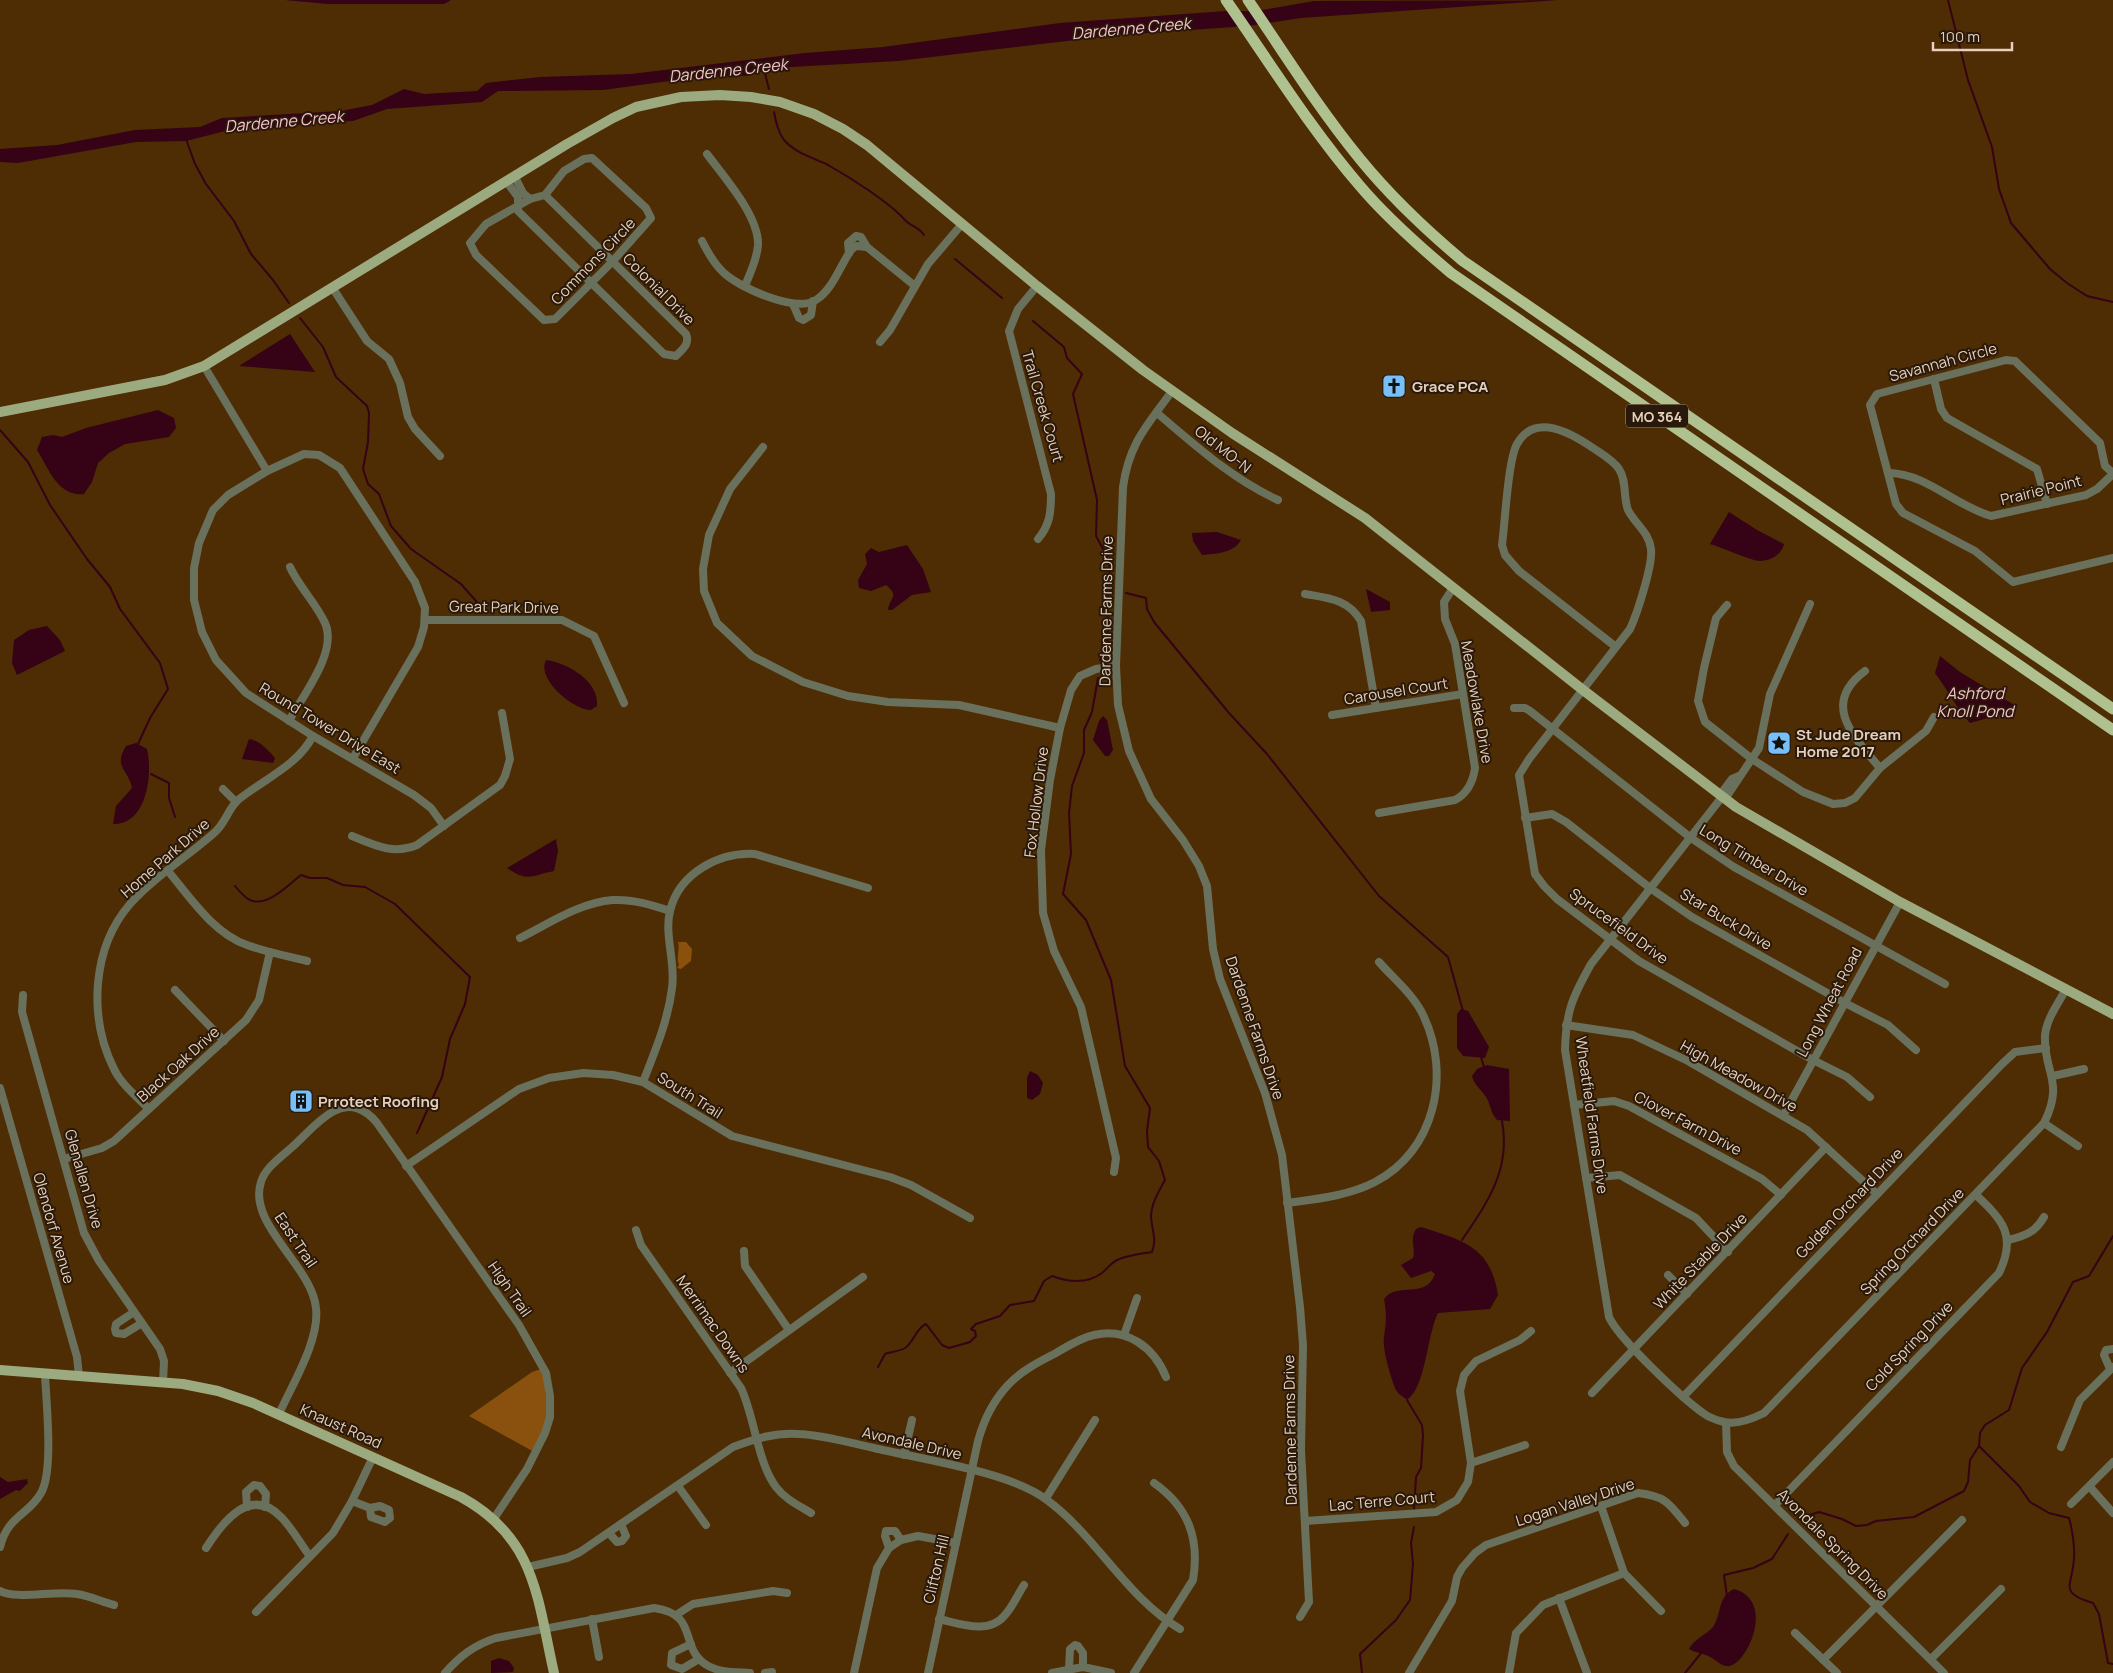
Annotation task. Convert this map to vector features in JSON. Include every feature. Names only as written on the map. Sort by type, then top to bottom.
[{"type":"highway","name":"MO 364","points":[[1227,0],[1324,142],[1361,187],[1400,228],[1451,273],[1497,307],[2113,730]]},
{"type":"highway","name":"MO 364","points":[[1248,0],[1342,137],[1364,164],[1413,216],[1463,261],[2113,709]]},
{"type":"main road","points":[[0,412],[165,380],[204,366],[510,179],[613,118],[636,107],[681,97],[720,95],[751,97],[780,102],[805,111],[843,129],[868,145],[1037,286],[1172,391],[1232,434],[1365,518],[1583,690],[1750,816],[1900,902],[2113,1014]]},
{"type":"main road","name":"Knaust Road","points":[[0,1370],[163,1382],[194,1386],[230,1394],[461,1496],[493,1520],[511,1540],[528,1567],[537,1590],[554,1673]]},
{"type":"street","points":[[708,154],[750,215],[755,229],[757,251],[745,286]]},
{"type":"street","name":"Commons Circle","points":[[592,158],[650,214],[650,222],[555,319],[544,320],[470,248],[472,238],[486,224],[530,199],[545,194],[564,171],[584,159],[592,158]]},
{"type":"street","points":[[510,179],[530,199]]},
{"type":"street","name":"Colonial Drive","points":[[510,179],[518,197],[518,211],[664,354],[676,356],[687,344],[686,334],[545,194]]},
{"type":"street","points":[[880,342],[890,330],[937,252],[962,224]]},
{"type":"street","points":[[702,241],[718,266],[736,282],[793,304],[813,301],[829,288],[849,253],[856,246],[867,247],[915,286]]},
{"type":"street","name":"Trail Creek Court","points":[[1037,286],[1018,309],[1009,331],[1051,494],[1051,513],[1048,528],[1038,539]]},
{"type":"street","points":[[332,287],[367,341],[389,359],[400,383],[408,417],[415,429],[440,456]]},
{"type":"street","points":[[793,304],[799,318],[803,320],[811,315],[813,301]]},
{"type":"street","name":"Savannah Circle","points":[[2113,473],[2105,466],[2100,443],[2015,361],[2006,360],[1877,394],[1870,405],[1890,473],[1896,504],[1903,513],[1975,551],[2013,582],[2113,558]]},
{"type":"street","points":[[204,366],[267,471]]},
{"type":"street","points":[[1934,379],[1941,409],[1947,418],[2037,469],[2047,504]]},
{"type":"street","name":"Dardenne Farms Drive","points":[[1172,391],[1138,438],[1126,462],[1123,486],[1116,666],[1118,705],[1129,751],[1143,783],[1151,799],[1183,840],[1199,866],[1207,886],[1213,949],[1220,980],[1265,1093],[1282,1155],[1303,1345],[1302,1450],[1309,1602],[1300,1617]]},
{"type":"street","name":"Old MO-N","points":[[1156,412],[1229,472],[1252,488],[1278,500]]},
{"type":"street","name":"Sprucefield Drive","points":[[1616,647],[1520,571],[1505,555],[1502,545],[1512,455],[1522,436],[1533,429],[1552,427],[1564,430],[1615,464],[1623,478],[1628,509],[1648,540],[1651,550],[1637,615],[1630,629],[1583,690],[1528,759],[1520,775],[1535,874],[1556,898],[1639,961],[1813,1060],[1847,1077],[1870,1097]]},
{"type":"street","points":[[762,447],[730,490],[709,535],[703,569],[704,591],[718,623],[724,630],[752,656],[803,682],[848,696],[888,702],[959,705],[1060,728]]},
{"type":"street","name":"Round Tower Drive East","points":[[425,620],[423,600],[415,582],[340,468],[326,458],[310,454],[299,456],[267,471],[219,503],[208,518],[199,543],[194,568],[194,600],[202,632],[216,660],[225,672],[257,702],[419,798],[431,808],[444,826]]},
{"type":"street","name":"Prairie Point","points":[[1890,473],[1909,475],[1976,512],[1991,516],[2086,495],[2097,489],[2113,473]]},
{"type":"street","points":[[289,720],[324,659],[328,646],[325,622],[290,567]]},
{"type":"street","name":"Meadowlake Drive","points":[[1379,813],[1455,800],[1468,790],[1475,768],[1455,644],[1444,619],[1444,602],[1453,588]]},
{"type":"street","points":[[1305,594],[1339,601],[1347,604],[1355,611],[1361,621],[1376,708]]},
{"type":"street","name":"Wheatfield Farms Drive","points":[[1684,1397],[1616,1330],[1607,1310],[1565,1050],[1568,1011],[1575,992],[1591,964],[1723,797],[1732,780],[1739,776],[1752,760],[1759,748],[1770,694],[1810,604]]},
{"type":"street","points":[[1728,605],[1716,618],[1698,701],[1705,722],[1752,760],[1803,792],[1818,800],[1837,805],[1855,798],[1880,768],[1926,731],[1934,717]]},
{"type":"street","points":[[353,758],[414,654],[422,635],[425,620]]},
{"type":"street","name":"Great Park Drive","points":[[425,620],[562,620],[594,636],[624,703]]},
{"type":"street","name":"Fox Hollow Drive","points":[[1114,1172],[1116,1158],[1081,1007],[1054,951],[1043,912],[1041,850],[1050,780],[1060,728],[1071,690],[1080,676],[1096,669],[1116,666]]},
{"type":"street","points":[[1865,671],[1855,678],[1847,690],[1843,701],[1843,712],[1850,729],[1880,768]]},
{"type":"street","name":"Carousel Court","points":[[1332,715],[1463,694]]},
{"type":"street","name":"Long Timber Drive","points":[[1514,708],[1525,708],[1691,838],[1734,867],[1944,984]]},
{"type":"street","points":[[352,836],[385,848],[405,849],[416,845],[492,792],[505,776],[510,759],[502,713]]},
{"type":"street","name":"Home Park Drive","points":[[149,1109],[119,1076],[112,1064],[100,1019],[98,982],[104,950],[120,919],[143,892],[217,832],[236,802],[288,765],[308,745],[312,736]]},
{"type":"street","points":[[223,789],[236,802]]},
{"type":"street","name":"Star Buck Drive","points":[[1525,818],[1544,814],[1552,814],[1559,818],[1650,888],[1692,917],[1888,1025],[1916,1050]]},
{"type":"street","points":[[643,1082],[660,1040],[673,985],[670,911],[680,892],[704,865],[721,857],[738,853],[770,856],[868,888]]},
{"type":"street","points":[[168,871],[220,929],[246,945],[308,961]]},
{"type":"street","points":[[520,938],[577,910],[602,902],[627,900],[670,911]]},
{"type":"street","name":"Long Wheat Road","points":[[1783,1116],[1900,902]]},
{"type":"street","name":"Black Oak Drive","points":[[64,1159],[109,1145],[224,1041],[252,1012],[259,1000],[270,952]]},
{"type":"street","points":[[1287,1204],[1342,1194],[1375,1182],[1406,1158],[1419,1140],[1434,1109],[1437,1068],[1433,1042],[1424,1016],[1379,962]]},
{"type":"street","points":[[175,990],[224,1041]]},
{"type":"street","name":"Spring Orchard Drive","points":[[1726,1423],[1740,1422],[1764,1413],[2044,1123],[2053,1099],[2053,1076],[2046,1048],[2048,1020],[2066,990]]},
{"type":"street","name":"Glenallen Drive","points":[[23,994],[22,1012],[84,1233],[98,1261],[162,1353],[163,1382]]},
{"type":"street","name":"High Meadow Drive","points":[[1566,1025],[1633,1035],[1688,1061],[1807,1130],[1877,1194]]},
{"type":"street","name":"Golden Orchard Drive","points":[[1684,1397],[2002,1064],[2015,1052],[2046,1048]]},
{"type":"street","points":[[2053,1076],[2084,1069]]},
{"type":"street","name":"South Trail","points":[[406,1166],[507,1096],[533,1084],[566,1074],[583,1072],[613,1075],[643,1082],[732,1136],[890,1177],[911,1185],[970,1218]]},
{"type":"street","name":"Olendorf Avenue","points":[[0,1088],[1,1099],[80,1365],[79,1376]]},
{"type":"street","name":"Clover Farm Drive","points":[[1574,1105],[1614,1101],[1629,1106],[1762,1179],[1782,1195]]},
{"type":"street","name":"High Trail","points":[[341,1107],[353,1107],[364,1110],[371,1116],[519,1325],[546,1373],[550,1396],[550,1417],[545,1433],[527,1469],[493,1520]]},
{"type":"street","name":"East Trail","points":[[279,1414],[310,1345],[315,1328],[316,1308],[306,1278],[263,1214],[261,1182],[274,1163],[325,1116],[341,1107]]},
{"type":"street","points":[[2044,1123],[2078,1146]]},
{"type":"street","name":"White Stable Drive","points":[[1592,1393],[1826,1147]]},
{"type":"street","points":[[1586,1178],[1620,1175],[1696,1218],[1728,1252]]},
{"type":"street","points":[[1976,1195],[1997,1215],[2008,1240],[2026,1236],[2038,1228],[2044,1217]]},
{"type":"street","name":"Merrimac Downs","points":[[636,1230],[641,1245],[730,1373],[748,1403],[768,1474],[776,1488],[788,1499],[811,1512]]},
{"type":"street","name":"Cold Spring Drive","points":[[1776,1504],[1999,1273],[2005,1260],[2008,1240]]},
{"type":"street","points":[[744,1252],[745,1266],[789,1330]]},
{"type":"street","points":[[1668,1275],[1687,1294]]},
{"type":"street","points":[[730,1373],[863,1277]]},
{"type":"street","points":[[1137,1298],[1124,1335],[1147,1347],[1155,1356],[1166,1376]]},
{"type":"street","points":[[134,1312],[116,1324],[116,1333],[124,1334],[142,1324]]},
{"type":"street","name":"Lac Terre Court","points":[[1305,1521],[1436,1512],[1447,1507],[1464,1491],[1468,1482],[1471,1463],[1460,1391],[1464,1375],[1476,1361],[1520,1340],[1531,1331]]},
{"type":"street","name":"Clifton Hill","points":[[928,1673],[971,1471],[978,1441],[989,1410],[999,1396],[1020,1374],[1083,1339],[1104,1334],[1124,1335]]},
{"type":"street","points":[[2060,1447],[2080,1400],[2112,1368],[2104,1355],[2106,1350],[2113,1349]]},
{"type":"street","points":[[0,1547],[13,1520],[36,1500],[45,1484],[48,1436],[45,1374]]},
{"type":"street","points":[[1684,1397],[1708,1416],[1726,1423]]},
{"type":"street","points":[[904,1455],[912,1420]]},
{"type":"street","points":[[1046,1498],[1095,1420]]},
{"type":"street","name":"Avondale Spring Drive","points":[[1726,1423],[1726,1447],[1729,1458],[1740,1472],[1776,1504],[1944,1673]]},
{"type":"street","name":"Avondale Drive","points":[[528,1567],[573,1556],[733,1447],[757,1438],[800,1434],[904,1455],[1010,1481],[1046,1498],[1073,1521],[1145,1603],[1180,1629]]},
{"type":"street","points":[[1471,1463],[1526,1446]]},
{"type":"street","points":[[256,1612],[309,1555],[333,1533],[352,1501],[373,1457]]},
{"type":"street","points":[[2072,1504],[2090,1488],[2113,1462]]},
{"type":"street","points":[[1134,1673],[1193,1580],[1196,1564],[1195,1550],[1186,1515],[1168,1493],[1154,1483]]},
{"type":"street","points":[[247,1507],[246,1492],[254,1485],[260,1486],[266,1494],[265,1507]]},
{"type":"street","points":[[678,1486],[706,1525]]},
{"type":"street","points":[[2090,1488],[2113,1513]]},
{"type":"street","name":"Logan Valley Drive","points":[[1410,1673],[1452,1601],[1457,1577],[1469,1560],[1486,1545],[1638,1493],[1656,1495],[1668,1502],[1685,1523]]},
{"type":"street","points":[[352,1501],[370,1508]]},
{"type":"street","points":[[1601,1506],[1624,1573],[1660,1611]]},
{"type":"street","points":[[206,1548],[229,1515],[247,1507],[265,1507],[282,1518],[309,1555]]},
{"type":"street","points":[[1824,1660],[1962,1520]]},
{"type":"street","points":[[609,1533],[617,1542],[622,1542],[626,1536],[621,1524]]},
{"type":"street","points":[[889,1548],[885,1536],[886,1531],[895,1531],[901,1540]]},
{"type":"street","points":[[854,1673],[877,1568],[889,1548],[901,1540],[918,1536],[956,1543]]},
{"type":"street","points":[[1462,1553],[1469,1560]]},
{"type":"street","points":[[1509,1673],[1516,1633],[1544,1605],[1624,1573]]},
{"type":"street","points":[[939,1619],[978,1627],[993,1624],[1006,1614],[1024,1585]]},
{"type":"street","points":[[1931,1660],[2001,1589]]},
{"type":"street","points":[[0,1591],[14,1595],[42,1592],[77,1594],[114,1605]]},
{"type":"street","points":[[676,1615],[692,1604],[773,1592],[787,1593]]},
{"type":"street","points":[[1560,1598],[1588,1673]]},
{"type":"street","points":[[445,1673],[466,1651],[482,1643],[545,1627],[654,1608],[676,1615],[687,1630],[691,1644],[699,1659],[710,1667],[750,1673]]},
{"type":"street","points":[[592,1619],[599,1657]]},
{"type":"street","points":[[1795,1633],[1837,1673]]},
{"type":"street","points":[[691,1644],[672,1653],[671,1665],[682,1669],[699,1659]]},
{"type":"street","points":[[1069,1669],[1070,1649],[1075,1645],[1083,1653],[1083,1667]]},
{"type":"street","points":[[1052,1673],[1083,1667],[1111,1673]]},
{"type":"shaded area","points":[[678,942],[686,942],[692,949],[691,961],[681,969],[677,968],[679,965]]},
{"type":"shaded area","points":[[541,1369],[544,1375],[548,1417],[534,1452],[469,1416],[532,1372]]},
{"type":"water","points":[[285,0],[451,0],[444,4],[328,4]]},
{"type":"water","name":"Dardenne Creek","points":[[1558,0],[1301,18],[1248,26],[1118,35],[898,61],[773,68],[746,76],[699,77],[603,90],[498,91],[482,102],[387,109],[353,121],[308,123],[279,128],[241,127],[186,141],[136,142],[18,163],[0,162],[0,149],[57,145],[135,130],[200,127],[222,118],[341,111],[372,105],[404,89],[424,94],[477,91],[486,83],[540,77],[631,74],[805,53],[883,47],[1060,23],[1226,11],[1257,11],[1314,1]]},
{"type":"water","points":[[290,334],[315,372],[239,366]]},
{"type":"water","points":[[158,410],[174,418],[176,428],[169,437],[125,444],[109,453],[98,463],[92,482],[84,494],[75,494],[61,486],[50,473],[37,450],[42,437],[53,435],[62,437],[86,428]]},
{"type":"water","points":[[1729,512],[1784,544],[1781,551],[1772,558],[1760,561],[1710,544]]},
{"type":"water","points":[[1217,532],[1241,540],[1234,548],[1229,550],[1202,555],[1193,541],[1192,533]]},
{"type":"water","points":[[907,545],[923,569],[931,592],[912,595],[892,610],[888,610],[893,594],[886,585],[871,591],[859,588],[858,580],[867,564],[865,554],[871,548],[879,552]]},
{"type":"water","points":[[1366,589],[1390,602],[1390,610],[1371,612]]},
{"type":"water","points":[[47,626],[60,640],[65,651],[17,675],[12,663],[14,640],[29,630]]},
{"type":"water","name":"Ashford Knoll Pond","points":[[1940,656],[1960,672],[2016,706],[2002,714],[1970,723],[1935,673]]},
{"type":"water","points":[[546,660],[572,669],[588,681],[596,697],[597,706],[591,710],[583,709],[558,692],[546,676],[544,668]]},
{"type":"water","points":[[1103,716],[1107,720],[1113,750],[1109,756],[1105,756],[1093,740],[1099,721]]},
{"type":"water","points":[[249,739],[256,741],[267,749],[275,758],[273,763],[242,759]]},
{"type":"water","points":[[136,743],[147,749],[149,759],[148,784],[145,796],[134,816],[124,822],[113,824],[116,806],[132,788],[121,764],[122,753],[126,746]]},
{"type":"water","points":[[556,839],[558,851],[554,871],[526,877],[514,873],[507,868]]},
{"type":"water","points":[[1461,1009],[1468,1011],[1489,1047],[1485,1058],[1463,1056],[1457,1048],[1457,1014]]},
{"type":"water","points":[[1487,1065],[1509,1069],[1510,1121],[1497,1120],[1486,1097],[1473,1079],[1472,1076],[1477,1069]]},
{"type":"water","points":[[1030,1071],[1038,1075],[1043,1083],[1040,1094],[1032,1100],[1027,1098],[1027,1078]]},
{"type":"water","points":[[1421,1227],[1450,1237],[1473,1248],[1489,1266],[1498,1295],[1490,1309],[1438,1313],[1418,1384],[1407,1400],[1396,1390],[1387,1364],[1384,1348],[1386,1310],[1384,1299],[1396,1291],[1418,1289],[1431,1282],[1435,1274],[1431,1271],[1411,1278],[1401,1265],[1413,1258],[1414,1233],[1416,1229]]},
{"type":"water","points":[[0,1477],[8,1482],[27,1479],[28,1483],[20,1491],[16,1490],[0,1499]]},
{"type":"water","points":[[1734,1589],[1747,1596],[1754,1607],[1756,1619],[1754,1633],[1749,1646],[1742,1657],[1734,1664],[1727,1666],[1689,1649],[1694,1642],[1713,1627],[1722,1601]]},
{"type":"water","points":[[499,1658],[509,1661],[514,1668],[513,1672],[491,1673],[491,1661]]},
{"type":"waterway","points":[[1948,0],[1968,80],[1992,147],[1999,189],[2011,223],[2050,269],[2067,283],[2087,296],[2113,302]]},
{"type":"waterway","name":"Dardenne Creek","points":[[764,70],[769,89]]},
{"type":"waterway","points":[[774,112],[780,134],[788,145],[828,165],[858,183],[880,198],[924,235]]},
{"type":"waterway","points":[[186,139],[195,164],[206,184],[234,221],[251,254],[289,303]]},
{"type":"waterway","points":[[955,259],[1002,298]]},
{"type":"waterway","points":[[300,318],[323,347],[336,377],[367,406],[369,413],[368,442],[363,469],[368,484],[379,494],[391,526],[411,549],[461,584],[483,609]]},
{"type":"waterway","points":[[1033,321],[1064,347],[1067,358],[1082,374],[1073,394],[1097,500],[1096,536],[1109,560],[1108,639],[1100,660]]},
{"type":"waterway","points":[[0,430],[28,462],[50,505],[87,559],[110,587],[120,609],[160,663],[168,689],[150,718],[138,744]]},
{"type":"waterway","points":[[1126,593],[1146,598],[1147,609],[1154,622],[1229,713],[1267,754],[1379,896],[1448,957],[1463,1011]]},
{"type":"waterway","points":[[878,1367],[885,1354],[905,1348],[926,1324],[942,1345],[949,1348],[970,1342],[976,1336],[975,1331],[971,1329],[976,1324],[1000,1316],[1010,1305],[1034,1301],[1044,1281],[1052,1276],[1071,1281],[1090,1279],[1102,1273],[1117,1260],[1152,1252],[1154,1239],[1151,1212],[1165,1180],[1159,1161],[1148,1147],[1147,1131],[1150,1108],[1125,1066],[1111,980],[1086,920],[1063,894],[1071,854],[1069,813],[1072,786],[1084,753],[1084,730],[1092,712],[1098,678]]},
{"type":"waterway","points":[[151,774],[169,783],[169,798],[175,817]]},
{"type":"waterway","points":[[235,886],[250,900],[257,902],[277,894],[301,875],[310,878],[327,878],[343,885],[365,887],[395,904],[470,977],[465,1004],[450,1039],[442,1077],[417,1133]]},
{"type":"waterway","points":[[1481,1057],[1484,1067]]},
{"type":"waterway","points":[[1462,1240],[1488,1198],[1500,1170],[1504,1138],[1502,1121]]},
{"type":"waterway","points":[[1803,1517],[1819,1512],[1842,1519],[1856,1526],[1867,1525],[1876,1521],[1914,1517],[1964,1491],[1968,1482],[1970,1460],[1979,1446],[1980,1433],[1985,1425],[2009,1410],[2022,1368],[2047,1332],[2073,1282],[2089,1276],[2113,1236]]},
{"type":"waterway","points":[[1407,1400],[1422,1425],[1423,1435],[1421,1468],[1416,1477],[1414,1509]]},
{"type":"waterway","points":[[1979,1446],[2019,1486],[2030,1502],[2049,1513],[2069,1518],[2074,1554],[2070,1581],[2071,1591],[2075,1596],[2093,1603],[2099,1614],[2108,1663],[2113,1664]]},
{"type":"waterway","points":[[1362,1673],[1360,1654],[1396,1620],[1410,1600],[1413,1564],[1411,1543],[1414,1527]]},
{"type":"waterway","points":[[1727,1596],[1724,1575],[1753,1568],[1772,1559],[1788,1534]]},
{"type":"waterway","points":[[1685,1673],[1702,1652]]},
{"type":"place","name":"Grace PCA","points":[[1394,386]]},
{"type":"place","name":"St Jude Dream Home 2017","points":[[1779,743]]},
{"type":"place","name":"Prrotect Roofing","points":[[301,1101]]}]
